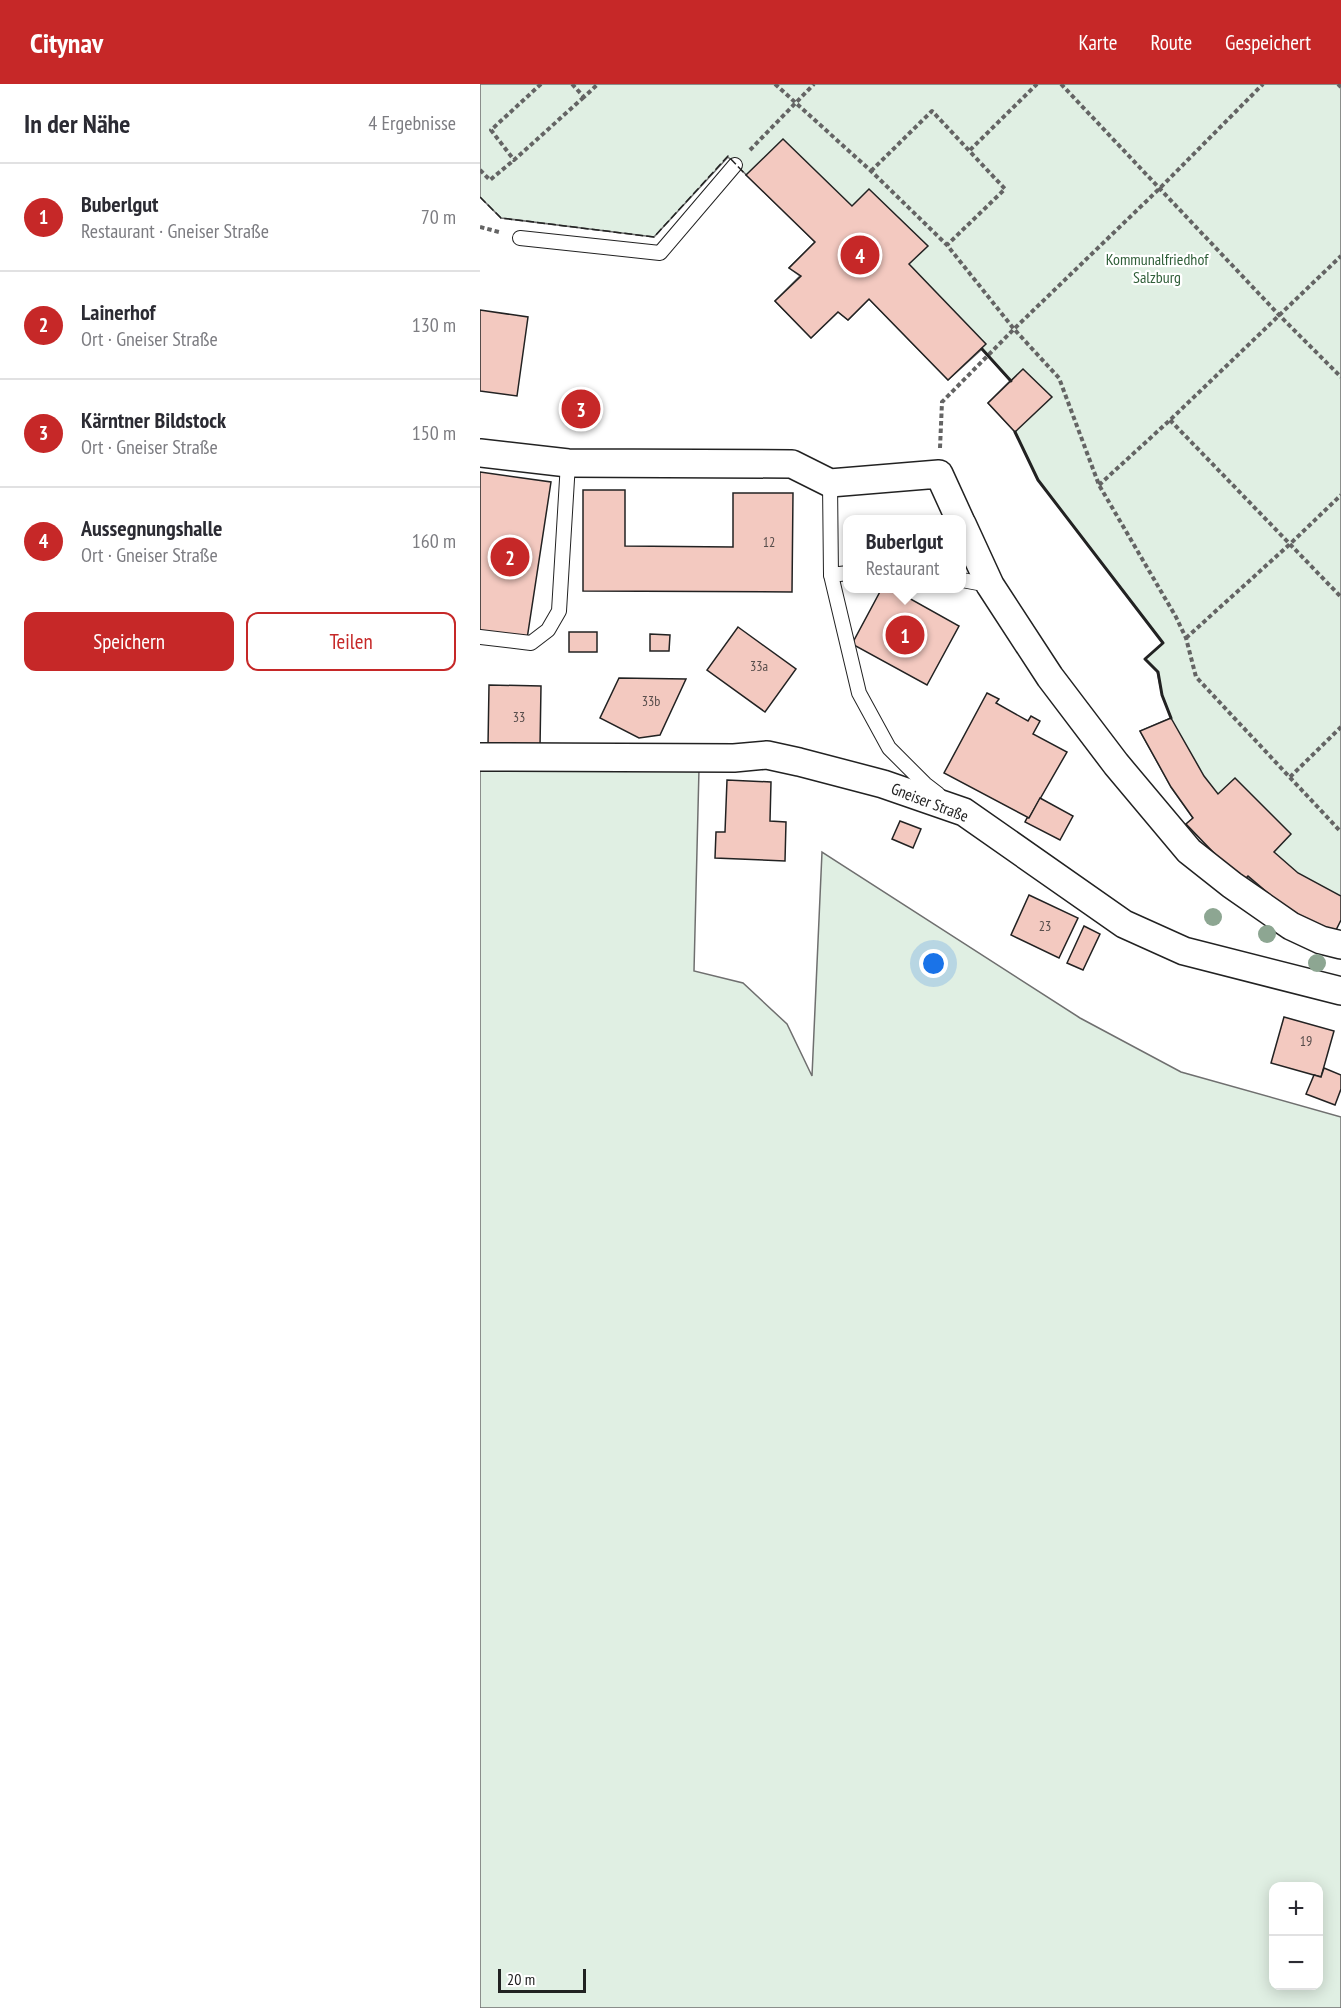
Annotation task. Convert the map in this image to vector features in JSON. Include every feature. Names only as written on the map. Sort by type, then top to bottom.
[{"type":"street","points":[[482,453],[568,463],[792,464],[830,483],[939,474],[958,515]]},
{"type":"street","points":[[966,533],[990,585],[1050,677],[1116,764],[1189,851],[1232,885],[1291,926],[1321,940],[1341,945]]},
{"type":"street","name":"Gneiser Straße","points":[[480,757],[735,758],[767,755],[883,784],[964,812],[1124,924],[1184,951],[1341,991]]},
{"type":"lane","points":[[520,238],[660,253],[735,165]]},
{"type":"lane","points":[[480,637],[531,643],[548,630],[559,611],[568,463]]},
{"type":"lane","points":[[830,483],[831,575],[859,693],[889,748],[925,784],[964,812]]},
{"type":"lane","points":[[831,575],[843,574]]},
{"type":"lane","points":[[966,581],[990,585]]},
{"type":"path","points":[[572,84],[585,97]]},
{"type":"path","points":[[480,170],[490,180],[598,84]]},
{"type":"path","points":[[775,84],[871,171],[947,245],[1014,329],[1059,378],[1099,485],[1176,617],[1186,638],[1196,678],[1341,832]]},
{"type":"path","points":[[735,165],[814,84]]},
{"type":"path","points":[[970,150],[1037,84]]},
{"type":"path","points":[[1061,84],[1280,316],[1341,377]]},
{"type":"path","points":[[939,474],[942,402],[1263,84]]},
{"type":"path","points":[[514,160],[490,130],[539,85]]},
{"type":"path","points":[[871,171],[933,111],[1005,189],[947,245]]},
{"type":"path","points":[[1099,485],[1341,256]]},
{"type":"path","points":[[1170,420],[1341,597]]},
{"type":"path","points":[[1186,638],[1341,495]]},
{"type":"path","points":[[1290,777],[1341,727]]},
{"type":"green space","name":"Kommunalfriedhof Salzburg","points":[[480,84],[1341,84],[1341,920],[1305,919],[1276,900],[1248,877],[1242,882],[1186,824],[1193,818],[1171,787],[1140,731],[1171,718],[1162,695],[1157,671],[1145,659],[1163,643],[1038,480],[1015,432],[988,403],[1010,381],[982,349],[948,380],[869,299],[848,320],[838,312],[811,338],[775,301],[800,276],[789,268],[815,242],[728,157],[654,237],[501,218],[480,197]]},
{"type":"green space","points":[[480,769],[699,769],[694,971],[743,983],[787,1024],[812,1076],[822,852],[1080,1018],[1181,1072],[1341,1117],[1341,2008],[480,2008]]},
{"type":"building","points":[[783,139],[852,206],[869,189],[928,246],[909,264],[986,344],[948,380],[869,299],[848,320],[838,312],[811,338],[775,301],[801,276],[789,268],[815,242],[746,175]]},
{"type":"building","points":[[480,310],[528,317],[517,396],[480,391]]},
{"type":"building","points":[[1023,369],[1052,397],[1015,432],[988,403]]},
{"type":"building","points":[[480,472],[551,482],[527,639],[480,632]]},
{"type":"building","points":[[583,490],[625,490],[625,546],[733,547],[733,493],[793,493],[792,592],[583,591]]},
{"type":"building","points":[[879,593],[900,593],[959,626],[927,685],[852,644]]},
{"type":"building","points":[[738,627],[796,669],[765,712],[707,670]]},
{"type":"building","points":[[569,632],[597,632],[597,652],[569,652]]},
{"type":"building","points":[[650,634],[670,635],[669,651],[650,651]]},
{"type":"building","points":[[619,678],[686,679],[660,735],[639,738],[600,718]]},
{"type":"building","points":[[489,685],[541,686],[540,747],[488,746]]},
{"type":"building","points":[[987,693],[999,699],[996,703],[1028,721],[1031,716],[1040,721],[1033,734],[1067,752],[1029,818],[944,773]]},
{"type":"building","points":[[1171,718],[1204,776],[1218,794],[1235,778],[1291,834],[1274,852],[1298,873],[1341,896],[1341,920],[1335,932],[1305,919],[1276,900],[1248,876],[1242,882],[1186,824],[1193,818],[1171,787],[1140,731]]},
{"type":"building","points":[[727,780],[771,782],[770,821],[786,822],[785,861],[715,858],[716,832],[725,832]]},
{"type":"building","points":[[1040,798],[1073,816],[1060,840],[1025,822]]},
{"type":"building","points":[[900,821],[921,829],[913,848],[892,839]]},
{"type":"building","points":[[1029,895],[1078,918],[1059,958],[1011,935]]},
{"type":"building","points":[[1084,926],[1100,934],[1083,970],[1067,963]]},
{"type":"building","points":[[1284,1017],[1334,1031],[1321,1077],[1271,1063]]},
{"type":"building","points":[[1324,1068],[1341,1075],[1341,1089],[1335,1105],[1306,1094],[1314,1075],[1321,1077]]},
{"type":"fence","points":[[480,197],[501,218],[654,237],[728,156],[746,175]]},
{"type":"wall","points":[[982,349],[1011,381]]},
{"type":"wall","points":[[1015,432],[1038,480],[1163,643],[1145,659],[1158,672],[1162,695],[1171,718]]},
{"type":"place","name":"Aussegnungshalle","points":[[860,255]]},
{"type":"place","name":"Kärntner Bildstock","points":[[581,409]]},
{"type":"place","name":"Lainerhof","points":[[510,557]]},
{"type":"place","name":"Buberlgut","points":[[905,635]]}]
